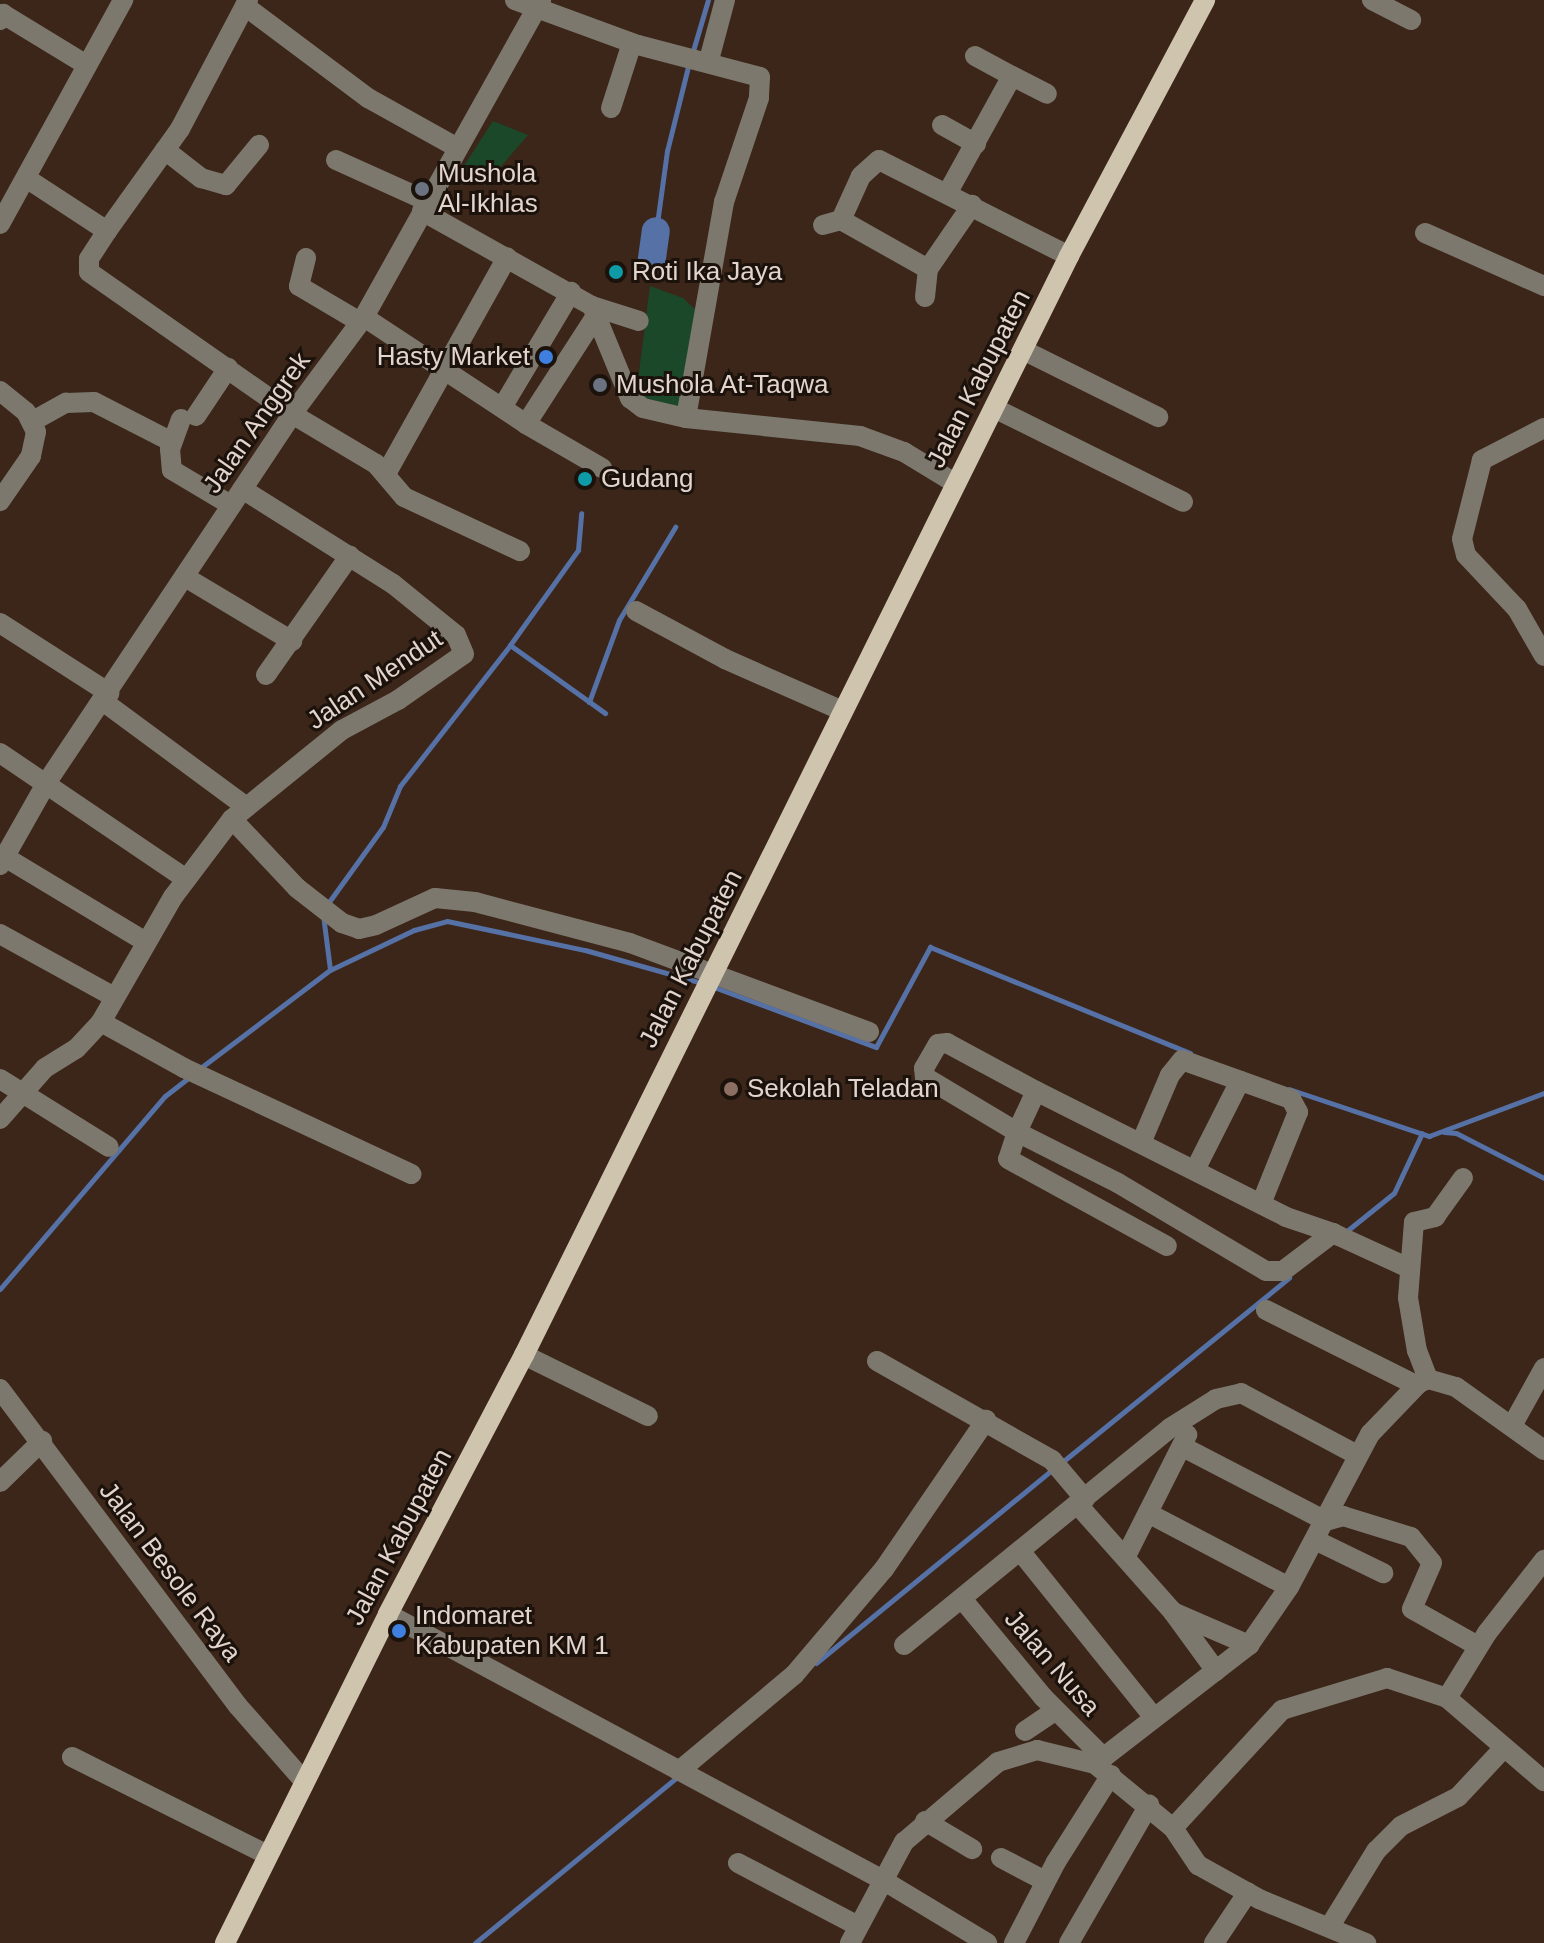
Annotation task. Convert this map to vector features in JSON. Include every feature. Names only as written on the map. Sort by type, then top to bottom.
[{"type":"main road","name":"Jalan Kabupaten","points":[[225,1943],[388,1614],[524,1355],[1069,256],[1205,0]]},
{"type":"street","points":[[0,224],[85,64],[123,0]]},
{"type":"street","points":[[515,0],[538,5],[632,43],[755,72],[762,86],[724,202],[686,418]]},
{"type":"street","points":[[695,58],[725,0]]},
{"type":"street","points":[[1372,0],[1411,20]]},
{"type":"street","points":[[456,147],[368,98],[246,3],[165,150],[89,259],[89,272],[292,414],[387,472],[404,497],[520,551]]},
{"type":"street","name":"Jalan Anggrek","points":[[2,861],[47,782],[106,698],[236,497],[362,319],[538,5]]},
{"type":"street","points":[[3,11],[85,64]]},
{"type":"street","points":[[611,108],[632,43]]},
{"type":"street","points":[[975,56],[1047,94]]},
{"type":"street","points":[[948,192],[1012,76]]},
{"type":"street","points":[[942,125],[976,144]]},
{"type":"street","points":[[165,150],[201,178],[226,185],[259,145]]},
{"type":"street","points":[[336,160],[424,206],[571,292],[594,311],[638,405],[686,418],[860,436],[904,452],[955,483]]},
{"type":"street","points":[[928,269],[832,222],[861,176],[879,160],[948,192],[1069,256]]},
{"type":"street","points":[[26,178],[107,231]]},
{"type":"street","points":[[925,297],[928,269],[972,205]]},
{"type":"street","points":[[1425,233],[1544,286]]},
{"type":"street","points":[[387,472],[507,257]]},
{"type":"street","points":[[306,258],[299,286],[446,369],[526,424],[602,468]]},
{"type":"street","points":[[503,406],[571,292]]},
{"type":"street","points":[[594,311],[639,321]]},
{"type":"street","points":[[526,424],[594,311]]},
{"type":"street","points":[[1023,350],[1158,417]]},
{"type":"street","points":[[33,421],[66,403],[94,402],[172,442],[228,368]]},
{"type":"street","points":[[0,391],[33,421]]},
{"type":"street","points":[[994,408],[1183,502]]},
{"type":"street","points":[[0,501],[31,456],[33,421]]},
{"type":"street","points":[[1544,428],[1482,460],[1462,539],[1466,555],[1517,609],[1544,656]]},
{"type":"street","name":"Jalan Mendut","points":[[172,442],[172,470],[236,497],[350,555],[456,635],[464,654],[421,686],[342,730],[238,812]]},
{"type":"street","points":[[266,675],[350,555]]},
{"type":"street","points":[[185,577],[292,641]]},
{"type":"street","points":[[636,611],[725,659],[843,711]]},
{"type":"street","points":[[0,623],[106,698],[238,812],[324,909],[359,929],[435,898],[456,899],[630,943],[709,980],[869,1032]]},
{"type":"street","points":[[0,753],[186,879]]},
{"type":"street","points":[[0,1119],[23,1093],[101,1022],[186,879],[238,812]]},
{"type":"street","points":[[2,861],[146,942]]},
{"type":"street","points":[[0,934],[114,997]]},
{"type":"street","points":[[101,1022],[184,1068],[411,1174]]},
{"type":"street","points":[[1341,1237],[1283,1271],[1266,1271],[1118,1183],[1017,1132],[925,1077],[924,1068],[938,1044],[947,1043],[1261,1204],[1341,1237],[1409,1268]]},
{"type":"street","points":[[1141,1143],[1170,1075],[1182,1060],[1297,1105],[1261,1204]]},
{"type":"street","points":[[0,1079],[109,1147]]},
{"type":"street","points":[[1195,1170],[1240,1081]]},
{"type":"street","points":[[1036,1091],[1008,1159],[1167,1246]]},
{"type":"street","points":[[1422,1382],[1409,1307],[1409,1268],[1415,1220],[1435,1217],[1463,1178]]},
{"type":"street","points":[[1266,1310],[1422,1382],[1456,1387],[1513,1424],[1544,1450]]},
{"type":"street","points":[[524,1355],[648,1416]]},
{"type":"street","points":[[877,1361],[986,1420],[1055,1464],[1216,1671]]},
{"type":"street","points":[[1513,1424],[1544,1368]]},
{"type":"street","points":[[1014,1943],[1103,1766],[1153,1716],[1249,1645],[1289,1587],[1326,1521],[1357,1455],[1422,1382]]},
{"type":"street","name":"Jalan Besole Raya","points":[[0,1389],[238,1706],[304,1781]]},
{"type":"street","points":[[904,1645],[1196,1411],[1216,1399],[1241,1393],[1357,1455]]},
{"type":"street","points":[[1126,1556],[1183,1447],[1196,1411]]},
{"type":"street","points":[[685,1774],[794,1675],[884,1569],[986,1420]]},
{"type":"street","points":[[0,1482],[42,1441]]},
{"type":"street","points":[[1183,1447],[1326,1521],[1343,1516],[1411,1537],[1432,1563],[1412,1609],[1478,1646]]},
{"type":"street","points":[[1148,1513],[1289,1587]]},
{"type":"street","points":[[1315,1540],[1383,1573]]},
{"type":"street","points":[[1021,1552],[1153,1716]]},
{"type":"street","points":[[1447,1698],[1478,1646],[1544,1560]]},
{"type":"street","name":"Jalan Nusa","points":[[963,1600],[1103,1766],[1173,1828],[1198,1865],[1248,1892],[1366,1943]]},
{"type":"street","points":[[1173,1612],[1249,1645]]},
{"type":"street","points":[[388,1614],[881,1879],[987,1943]]},
{"type":"street","points":[[1173,1828],[1282,1710],[1387,1678],[1447,1698],[1502,1750],[1544,1781]]},
{"type":"street","points":[[1025,1731],[1055,1711]]},
{"type":"street","points":[[1330,1926],[1376,1851],[1401,1826],[1458,1797],[1502,1750]]},
{"type":"street","points":[[738,1863],[854,1935],[881,1879],[904,1842],[925,1821],[1016,1753],[1050,1751],[1103,1766]]},
{"type":"street","points":[[72,1757],[268,1855]]},
{"type":"street","points":[[1069,1943],[1149,1805]]},
{"type":"street","points":[[925,1821],[972,1849]]},
{"type":"street","points":[[1001,1858],[1045,1881]]},
{"type":"street","points":[[1214,1943],[1248,1892]]},
{"type":"green space","points":[[493,121],[528,135],[485,185],[462,169]]},
{"type":"green space","points":[[650,286],[683,298],[696,310],[681,407],[636,396]]},
{"type":"waterway","points":[[692,54],[708,0]]},
{"type":"waterway","points":[[656,231],[667,151],[689,63]]},
{"type":"waterway","points":[[652,258],[656,231]]},
{"type":"waterway","points":[[510,645],[578,550],[581,513]]},
{"type":"waterway","points":[[589,702],[619,620],[675,527]]},
{"type":"waterway","points":[[326,906],[383,827],[400,786],[510,645],[605,713]]},
{"type":"waterway","points":[[323,915],[330,970]]},
{"type":"waterway","points":[[199,1069],[330,970],[414,930],[447,921],[585,950],[702,983]]},
{"type":"waterway","points":[[711,986],[876,1047],[930,947],[1190,1053]]},
{"type":"waterway","points":[[0,1289],[165,1096],[191,1076]]},
{"type":"waterway","points":[[1289,1089],[1429,1136],[1544,1093]]},
{"type":"waterway","points":[[1444,1132],[1456,1133],[1544,1178]]},
{"type":"waterway","points":[[1343,1234],[1394,1193],[1422,1133]]},
{"type":"waterway","points":[[1061,1463],[1289,1278]]},
{"type":"waterway","points":[[816,1663],[1053,1469]]},
{"type":"waterway","points":[[475,1943],[678,1776]]},
{"type":"place","name":"Mushola Al-Ikhlas","points":[[422,189]]},
{"type":"place","name":"Roti Ika Jaya","points":[[616,272]]},
{"type":"place","name":"Hasty Market","points":[[546,357]]},
{"type":"place","name":"Mushola At-Taqwa","points":[[600,385]]},
{"type":"place","name":"Gudang","points":[[585,479]]},
{"type":"place","name":"Sekolah Teladan","points":[[731,1089]]},
{"type":"place","name":"Indomaret Kabupaten KM 1","points":[[399,1631]]}]
